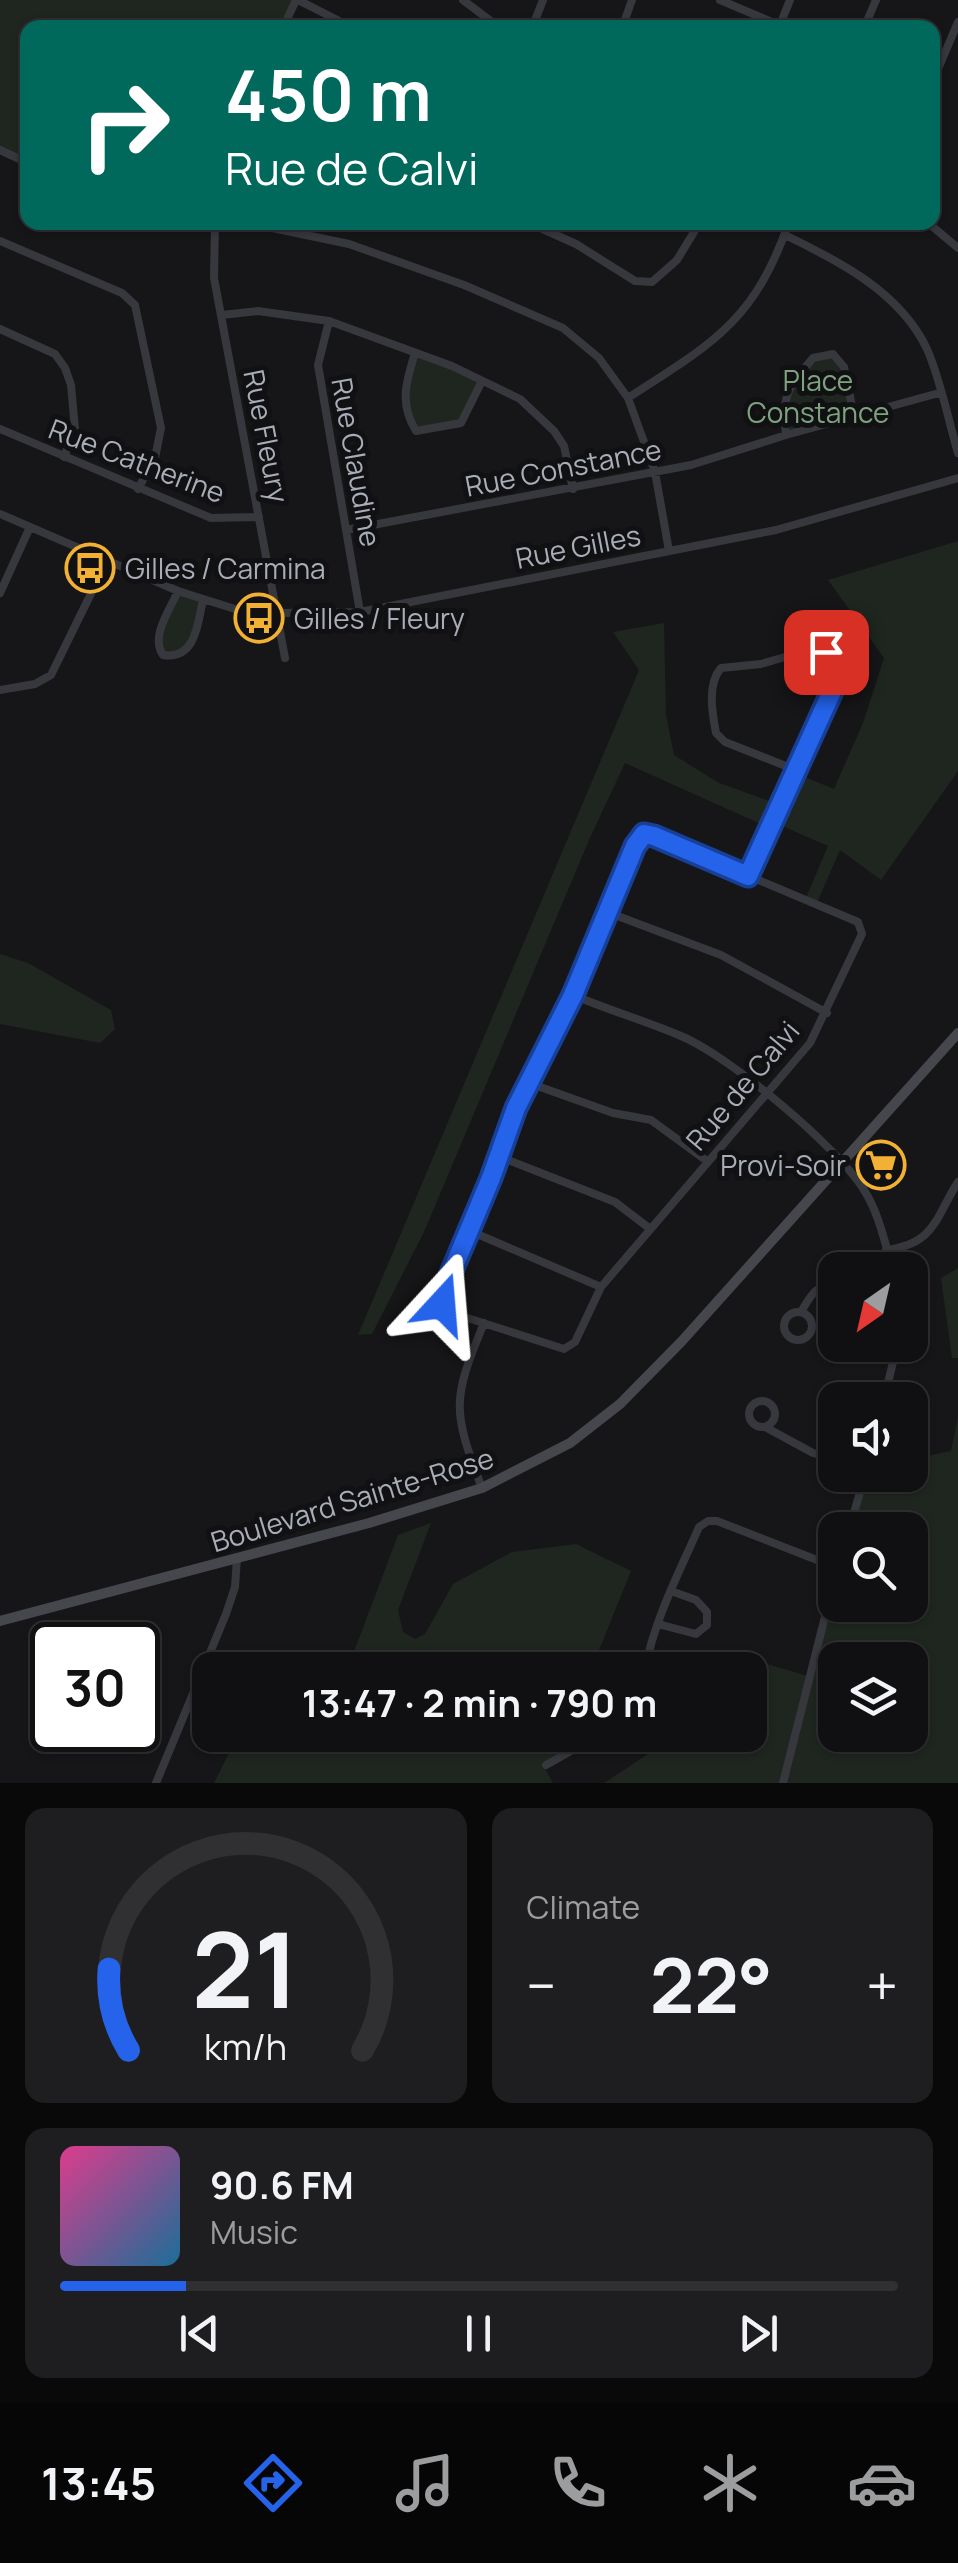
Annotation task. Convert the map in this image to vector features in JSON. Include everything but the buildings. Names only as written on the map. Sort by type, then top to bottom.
[{"type":"street","points":[[297,0],[338,20]]},
{"type":"street","points":[[463,0],[489,20]]},
{"type":"street","points":[[720,0],[768,20]]},
{"type":"street","points":[[481,20],[484,16]]},
{"type":"street","points":[[940,64],[958,22]]},
{"type":"street","name":"Rue Fleury","points":[[215,230],[214,278],[286,658]]},
{"type":"street","points":[[305,230],[448,279],[562,328],[599,358],[628,398],[654,472],[669,551]]},
{"type":"street","points":[[545,230],[576,244],[636,281],[652,282],[677,260],[695,230]]},
{"type":"street","points":[[628,398],[709,346],[748,307],[787,230]]},
{"type":"street","points":[[955,244],[958,232]]},
{"type":"street","points":[[785,236],[820,252],[871,284],[901,310],[928,351],[958,453]]},
{"type":"street","points":[[0,241],[122,293],[135,305],[161,428],[155,458],[138,490]]},
{"type":"street","points":[[222,316],[258,310],[328,321],[416,353],[520,399],[564,446],[573,489]]},
{"type":"street","name":"Rue Claudine","points":[[328,321],[318,365],[360,612]]},
{"type":"street","points":[[0,329],[55,354],[65,368],[75,429],[64,458]]},
{"type":"street","points":[[416,353],[403,392],[416,431],[461,423],[482,381]]},
{"type":"street","points":[[786,435],[782,405],[788,388],[813,358],[833,354],[844,367],[854,416]]},
{"type":"street","name":"Rue Constance","points":[[346,530],[691,465],[939,393]]},
{"type":"street","name":"Rue Catherine","points":[[0,429],[211,518],[260,517]]},
{"type":"street","name":"Rue Gilles","points":[[0,514],[178,591],[234,609],[360,612],[776,530],[958,478]]},
{"type":"street","points":[[0,594],[30,527]]},
{"type":"street","points":[[0,690],[35,684],[51,675],[108,561]]},
{"type":"street","points":[[178,591],[158,635],[163,655],[186,651],[195,636],[202,599]]},
{"type":"street","points":[[748,876],[838,678],[838,662],[826,652],[814,649],[761,664],[721,668],[714,677],[712,692],[716,733],[725,742],[796,770]]},
{"type":"street","name":"Rue de Calvi","points":[[644,834],[858,922],[862,934],[810,1044],[601,1287],[570,1347],[555,1346],[452,1313],[442,1304],[441,1297],[529,1083],[573,995],[608,912],[635,846],[644,834]]},
{"type":"street","points":[[608,912],[722,955],[827,1014]]},
{"type":"street","points":[[573,995],[684,1037],[767,1093],[842,1163],[866,1194],[886,1250],[905,1248],[926,1236],[958,1182]]},
{"type":"street","name":"Boulevard Sainte-Rose","points":[[0,1621],[482,1488],[570,1443],[620,1404],[715,1306],[958,1033]]},
{"type":"street","points":[[529,1083],[613,1113],[651,1120],[707,1161]]},
{"type":"street","points":[[498,1156],[616,1202],[649,1228]]},
{"type":"street","points":[[470,1231],[601,1287]]},
{"type":"street","points":[[801,1312],[818,1287]]},
{"type":"street","points":[[482,1488],[463,1439],[458,1406],[463,1374],[484,1323]]},
{"type":"street","points":[[765,1427],[818,1455]]},
{"type":"street","points":[[650,1652],[699,1527],[708,1521],[718,1521],[818,1560]]},
{"type":"street","points":[[156,1783],[226,1614],[235,1587],[237,1558]]},
{"type":"street","points":[[658,1624],[696,1634],[707,1626],[707,1612],[696,1600],[671,1591]]},
{"type":"street","points":[[784,1783],[824,1622]]},
{"type":"street","points":[[546,1765],[569,1752]]},
{"type":"green space","points":[[0,0],[296,0],[287,20],[20,20],[20,160],[0,150]]},
{"type":"green space","points":[[415,353],[482,381],[461,423],[417,431],[403,392]]},
{"type":"green space","name":"Place Constance","points":[[833,354],[844,367],[854,416],[786,435],[788,387],[813,358]]},
{"type":"green space","points":[[958,541],[958,771],[881,880],[840,850],[816,905],[805,900],[828,846],[773,822],[795,773],[834,789],[863,723],[884,658],[828,580]]},
{"type":"green space","points":[[178,591],[203,599],[186,651],[163,655],[158,635]]},
{"type":"green space","points":[[664,623],[666,715],[674,755],[719,783],[775,803],[765,826],[625,763],[424,1232],[372,1334],[358,1335],[639,670],[613,632]]},
{"type":"green space","points":[[0,954],[28,963],[111,1010],[115,1029],[100,1043],[0,1024]]},
{"type":"green space","points":[[958,1268],[958,1358],[952,1358],[941,1278]]},
{"type":"green space","points":[[958,1417],[958,1783],[604,1783],[651,1752],[767,1752],[767,1664],[811,1677],[818,1648],[818,1752],[928,1752],[928,1642],[819,1642],[824,1622],[928,1622],[928,1512],[853,1512],[859,1492],[928,1492],[928,1454],[951,1451]]},
{"type":"green space","points":[[431,1523],[398,1610],[403,1632],[415,1639],[425,1634],[453,1584],[512,1552],[576,1544],[631,1571],[598,1652],[353,1652],[398,1535]]},
{"type":"green space","points":[[230,1752],[560,1752],[542,1763],[553,1783],[214,1783]]},
{"type":"place","name":"Gilles / Carmina","points":[[90,568]]},
{"type":"place","name":"Gilles / Fleury","points":[[259,618]]},
{"type":"place","name":"Provi-Soir","points":[[881,1165]]},
{"type":"route","points":[[442,1304],[441,1297],[491,1178],[508,1124],[573,995],[635,846],[644,834],[654,836],[748,876],[838,678],[838,662],[826,652]]}]
